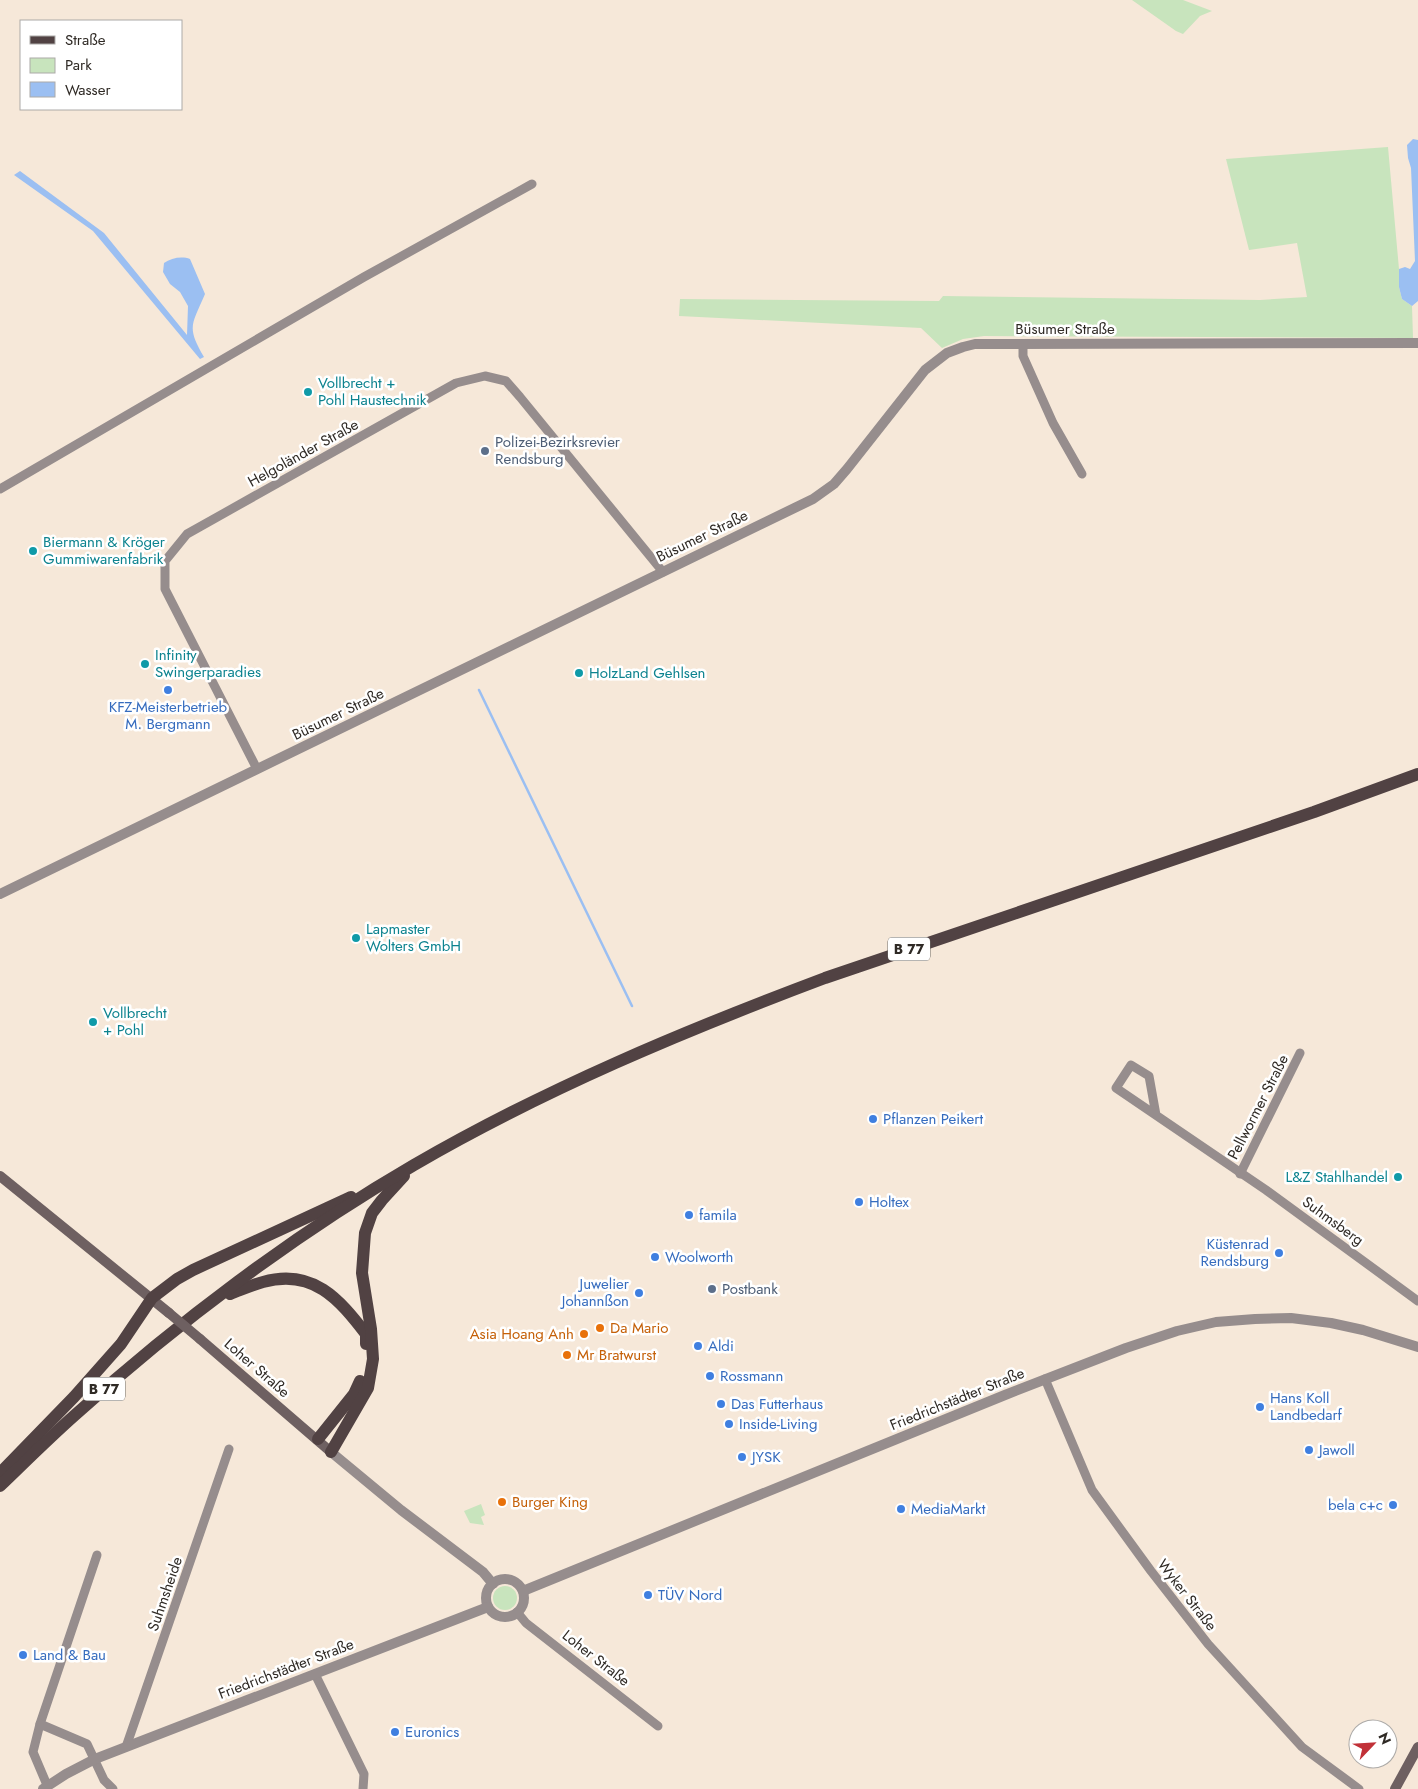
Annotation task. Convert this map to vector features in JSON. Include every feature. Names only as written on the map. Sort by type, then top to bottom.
[{"type":"main road","name":"B 77","points":[[0,1486],[113,1381],[214,1300],[289,1245],[416,1164],[524,1106],[625,1058],[765,1001],[887,956],[1314,812],[1418,774]]},
{"type":"main road","points":[[331,1452],[368,1388],[372,1360],[371,1330],[362,1273],[365,1233],[372,1214],[382,1200],[416,1164]]},
{"type":"main road","name":"Loher Straße","points":[[0,1176],[152,1298],[331,1452]]},
{"type":"main road","points":[[0,1473],[74,1397],[121,1344],[152,1298],[177,1279],[396,1176]]},
{"type":"main road","points":[[214,1300],[264,1281],[294,1279],[325,1290],[340,1301],[366,1334],[365,1359],[360,1386],[318,1440]]},
{"type":"main road","points":[[1395,1789],[1418,1747]]},
{"type":"street","points":[[0,489],[364,277],[532,184]]},
{"type":"street","name":"Büsumer Straße","points":[[0,894],[813,499],[824,492],[843,474],[925,370],[938,359],[963,347],[975,344],[1140,345],[1418,342]]},
{"type":"street","points":[[1023,344],[1023,356],[1053,423],[1082,474]]},
{"type":"street","name":"Helgoländer Straße","points":[[257,770],[165,589],[165,561],[187,534],[456,383],[485,376],[506,381],[663,572]]},
{"type":"street","name":"Pellwormer Straße","points":[[1240,1174],[1300,1053]]},
{"type":"street","name":"Suhmsberg","points":[[1156,1115],[1149,1076],[1131,1065],[1116,1088],[1266,1190],[1418,1301]]},
{"type":"street","name":"Friedrichstädter Straße","points":[[523,1591],[1045,1379],[1177,1331],[1216,1322],[1255,1318],[1291,1318],[1331,1323],[1363,1330],[1418,1346]]},
{"type":"street","name":"Wyker Straße","points":[[1045,1379],[1092,1490],[1151,1571],[1208,1644],[1302,1747],[1359,1789]]},
{"type":"street","name":"Suhmsheide","points":[[126,1747],[229,1449]]},
{"type":"street","name":"Loher Straße","points":[[331,1452],[401,1510],[483,1572],[493,1584]]},
{"type":"street","name":"Friedrichstädter Straße","points":[[98,1556],[40,1724],[33,1752],[45,1787],[95,1759],[488,1607]]},
{"type":"street","points":[[508,1579],[518,1585],[523,1591],[524,1600],[517,1612],[507,1617],[500,1616],[488,1607],[486,1596],[488,1589],[500,1580],[508,1579]]},
{"type":"street","name":"Loher Straße","points":[[517,1612],[526,1623],[658,1726]]},
{"type":"street","points":[[316,1674],[364,1774],[363,1789]]},
{"type":"street","points":[[40,1724],[87,1744],[104,1780],[113,1789]]},
{"type":"green space","points":[[1132,0],[1183,0],[1212,11],[1200,16],[1183,34]]},
{"type":"green space","points":[[1388,147],[1399,287],[1402,299],[1412,306],[1413,338],[984,336],[963,339],[942,348],[921,328],[679,316],[680,299],[939,301],[943,296],[1260,300],[1307,297],[1297,243],[1249,250],[1226,159]]},
{"type":"green space","points":[[481,1504],[485,1515],[481,1517],[484,1525],[470,1523],[464,1511]]},
{"type":"green space","points":[[505,1586],[514,1589],[517,1598],[514,1607],[505,1610],[496,1607],[493,1598],[496,1589]]},
{"type":"water","points":[[1413,139],[1418,140],[1418,301],[1412,306],[1402,299],[1399,287],[1399,269],[1405,267],[1410,269],[1415,261],[1411,168],[1407,145]]},
{"type":"water","points":[[20,171],[104,233],[187,335],[188,306],[180,292],[170,284],[163,272],[164,263],[167,261],[180,258],[190,259],[205,294],[194,319],[193,326],[198,347],[204,357],[200,359],[93,231],[14,175]]},
{"type":"waterway","points":[[479,690],[632,1006]]},
{"type":"place","name":"Vollbrecht + Pohl Haustechnik","points":[[308,392]]},
{"type":"place","name":"Polizei-Bezirksrevier Rendsburg","points":[[485,451]]},
{"type":"place","name":"Biermann & Kröger Gummiwarenfabrik","points":[[33,551]]},
{"type":"place","name":"Infinity Swingerparadies","points":[[145,664]]},
{"type":"place","name":"HolzLand Gehlsen","points":[[579,673]]},
{"type":"place","name":"KFZ-Meisterbetrieb M. Bergmann","points":[[168,690]]},
{"type":"place","name":"Lapmaster Wolters GmbH","points":[[356,938]]},
{"type":"place","name":"Vollbrecht + Pohl","points":[[93,1022]]},
{"type":"place","name":"Pflanzen Peikert","points":[[873,1119]]},
{"type":"place","name":"L&Z Stahlhandel","points":[[1398,1177]]},
{"type":"place","name":"Holtex","points":[[859,1202]]},
{"type":"place","name":"famila","points":[[689,1215]]},
{"type":"place","name":"Küstenrad Rendsburg","points":[[1279,1253]]},
{"type":"place","name":"Woolworth","points":[[655,1257]]},
{"type":"place","name":"Postbank","points":[[712,1289]]},
{"type":"place","name":"Juwelier Johannßon","points":[[639,1293]]},
{"type":"place","name":"Da Mario","points":[[600,1328]]},
{"type":"place","name":"Asia Hoang Anh","points":[[584,1334]]},
{"type":"place","name":"Aldi","points":[[698,1346]]},
{"type":"place","name":"Mr Bratwurst","points":[[567,1355]]},
{"type":"place","name":"Rossmann","points":[[710,1376]]},
{"type":"place","name":"Das Futterhaus","points":[[721,1404]]},
{"type":"place","name":"Hans Koll Landbedarf","points":[[1260,1407]]},
{"type":"place","name":"Inside-Living","points":[[729,1424]]},
{"type":"place","name":"Jawoll","points":[[1309,1450]]},
{"type":"place","name":"JYSK","points":[[742,1457]]},
{"type":"place","name":"Burger King","points":[[502,1502]]},
{"type":"place","name":"bela c+c","points":[[1393,1505]]},
{"type":"place","name":"MediaMarkt","points":[[901,1509]]},
{"type":"place","name":"TÜV Nord","points":[[648,1595]]},
{"type":"place","name":"Land & Bau","points":[[23,1655]]},
{"type":"place","name":"Euronics","points":[[395,1732]]}]
